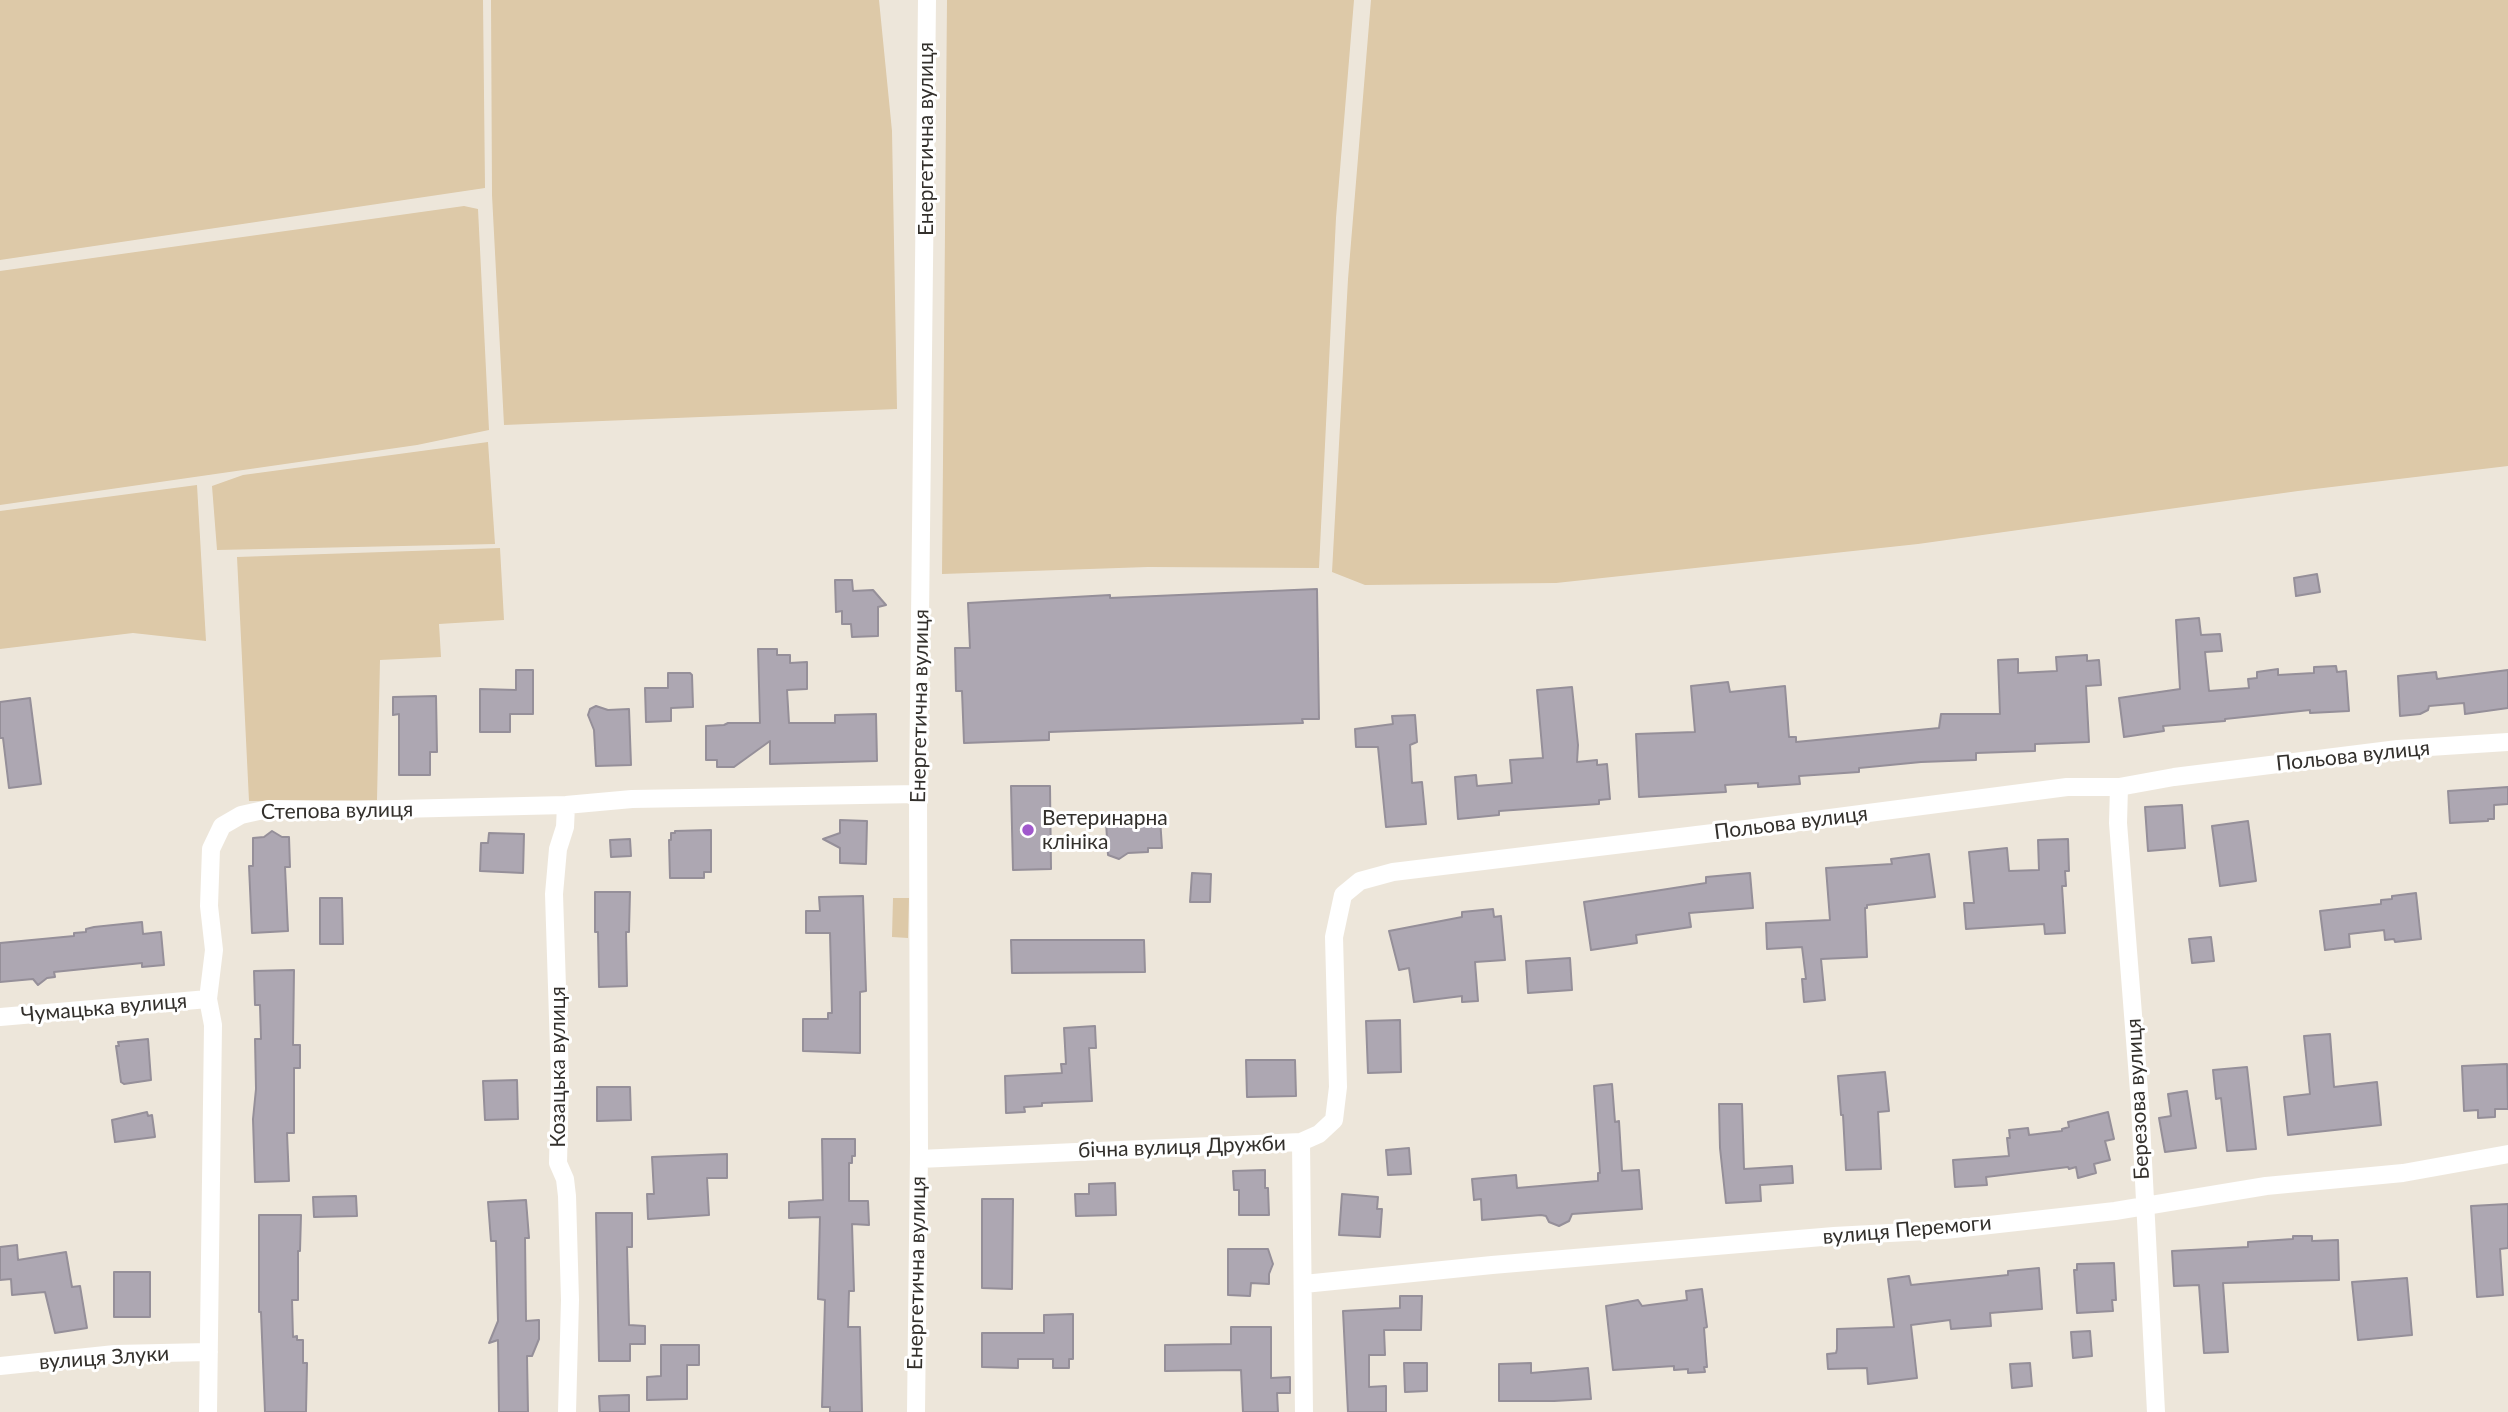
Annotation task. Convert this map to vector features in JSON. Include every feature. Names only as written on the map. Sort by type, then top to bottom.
[{"type":"street","name":"Енергетична вулиця","points":[[916,1412],[919,1159],[918,793],[927,0]]},
{"type":"street","name":"Польова вулиця","points":[[1301,1142],[1319,1134],[1334,1120],[1338,1087],[1334,937],[1343,895],[1360,881],[1393,872],[2067,787],[2119,787],[2174,776],[2398,749],[2508,742]]},
{"type":"street","name":"Березова вулиця","points":[[2119,787],[2118,823],[2140,1104],[2156,1412]]},
{"type":"street","name":"Степова вулиця","points":[[208,1412],[214,1025],[208,999],[214,950],[209,906],[211,849],[222,826],[239,816],[268,809],[355,810],[566,805],[632,800],[918,793]]},
{"type":"street","name":"Козацька вулиця","points":[[566,805],[554,894],[561,1080],[558,1163],[565,1179],[567,1196],[570,1300],[567,1412]]},
{"type":"street","name":"Чумацька вулиця","points":[[0,1017],[208,999]]},
{"type":"street","name":"бічна вулиця Дружби","points":[[919,1159],[1301,1142],[1304,1412]]},
{"type":"street","name":"вулиця Перемоги","points":[[1304,1284],[1834,1236],[1945,1230],[2144,1206],[2266,1186],[2403,1173],[2508,1154]]},
{"type":"street","name":"вулиця Злуки","points":[[0,1366],[115,1354],[209,1352]]},
{"type":"shaded area","points":[[0,0],[483,0],[485,188],[0,260]]},
{"type":"shaded area","points":[[491,0],[879,0],[892,131],[897,409],[504,425],[492,195]]},
{"type":"shaded area","points":[[947,0],[1354,0],[1336,218],[1319,568],[1148,567],[942,574]]},
{"type":"shaded area","points":[[1371,0],[2508,0],[2508,466],[2298,491],[1918,544],[1556,583],[1365,585],[1332,572],[1348,279]]},
{"type":"shaded area","points":[[464,206],[478,209],[489,430],[417,445],[0,505],[0,271]]},
{"type":"shaded area","points":[[488,442],[495,544],[217,550],[212,486],[243,475]]},
{"type":"shaded area","points":[[197,485],[206,641],[133,633],[0,649],[0,511]]},
{"type":"shaded area","points":[[500,548],[504,620],[439,624],[441,657],[380,660],[377,800],[249,801],[237,557]]},
{"type":"shaded area","points":[[893,898],[909,898],[908,938],[892,937]]},
{"type":"building","points":[[2317,574],[2320,592],[2296,596],[2294,578]]},
{"type":"building","points":[[835,580],[852,580],[853,591],[873,590],[886,605],[878,607],[878,636],[852,637],[851,624],[842,624],[842,611],[836,612]]},
{"type":"building","points":[[1317,589],[1319,719],[1302,719],[1303,723],[1049,732],[1049,740],[964,743],[962,691],[956,691],[955,648],[970,648],[968,603],[1110,595],[1110,598]]},
{"type":"building","points":[[2199,618],[2201,635],[2220,634],[2222,651],[2205,652],[2209,691],[2249,688],[2248,679],[2257,678],[2257,672],[2278,669],[2278,675],[2314,673],[2314,667],[2336,666],[2337,672],[2346,671],[2349,711],[2310,713],[2310,710],[2163,726],[2164,731],[2124,737],[2119,698],[2180,689],[2176,620]]},
{"type":"building","points":[[758,649],[777,649],[777,655],[790,655],[790,663],[807,662],[807,689],[787,690],[789,723],[835,723],[835,715],[876,714],[877,761],[770,764],[770,741],[734,767],[717,767],[717,760],[706,760],[706,726],[760,723]]},
{"type":"building","points":[[2087,655],[2087,661],[2099,660],[2101,685],[2086,686],[2089,742],[2035,744],[2035,751],[1976,753],[1976,760],[1921,762],[1859,768],[1859,772],[1799,776],[1800,784],[1758,787],[1758,783],[1725,785],[1726,792],[1639,797],[1636,734],[1695,732],[1691,686],[1728,682],[1730,692],[1785,686],[1789,737],[1796,737],[1796,742],[1939,728],[1941,714],[2000,714],[1998,660],[2018,659],[2018,673],[2057,671],[2056,657]]},
{"type":"building","points":[[516,670],[533,670],[533,714],[510,714],[510,732],[480,732],[480,689],[516,690]]},
{"type":"building","points":[[2508,670],[2508,708],[2465,714],[2464,703],[2429,706],[2428,710],[2420,714],[2400,716],[2398,676],[2436,672],[2437,679]]},
{"type":"building","points":[[668,673],[692,675],[693,707],[671,708],[671,721],[646,722],[645,688],[668,688]]},
{"type":"building","points":[[1572,687],[1578,745],[1577,762],[1597,760],[1597,765],[1607,764],[1610,799],[1599,800],[1599,804],[1499,811],[1499,815],[1458,819],[1455,777],[1476,775],[1477,786],[1512,783],[1510,760],[1543,758],[1537,690]]},
{"type":"building","points":[[436,696],[437,752],[430,752],[430,775],[399,775],[399,714],[393,715],[393,697]]},
{"type":"building","points":[[30,698],[41,784],[9,788],[3,738],[0,738],[0,702]]},
{"type":"building","points":[[596,706],[608,710],[629,709],[631,765],[596,766],[594,730],[588,715],[590,709]]},
{"type":"building","points":[[1415,715],[1417,742],[1410,745],[1412,783],[1422,782],[1426,824],[1386,827],[1378,747],[1356,747],[1355,729],[1393,724],[1392,716]]},
{"type":"building","name":"Ветеринарна клініка","points":[[1011,786],[1050,786],[1051,869],[1013,870]]},
{"type":"building","points":[[2508,787],[2508,804],[2494,805],[2494,819],[2450,823],[2448,791]]},
{"type":"building","points":[[2182,805],[2185,848],[2148,851],[2145,807]]},
{"type":"building","points":[[1160,818],[1162,848],[1128,853],[1119,859],[1108,855],[1106,822]]},
{"type":"building","points":[[840,820],[867,821],[866,864],[840,863],[840,848],[823,839],[840,833]]},
{"type":"building","points":[[2248,821],[2256,881],[2220,886],[2212,826]]},
{"type":"building","points":[[711,830],[711,872],[704,872],[704,878],[670,878],[671,833]]},
{"type":"building","points":[[272,831],[282,837],[289,837],[290,867],[285,867],[288,931],[252,933],[249,866],[253,866],[253,838],[264,837]]},
{"type":"building","points":[[489,833],[524,834],[523,873],[480,871],[481,843],[488,843]]},
{"type":"building","points":[[630,839],[631,856],[611,857],[610,840]]},
{"type":"building","points":[[2068,839],[2069,871],[2065,871],[2066,886],[2062,886],[2065,933],[2045,934],[2044,924],[1966,929],[1964,903],[1974,903],[1969,852],[2007,848],[2009,871],[2039,870],[2038,840]]},
{"type":"building","points":[[1929,854],[1935,897],[1867,905],[1867,957],[1821,959],[1825,1000],[1804,1002],[1802,979],[1806,979],[1802,947],[1767,949],[1766,923],[1830,920],[1826,868],[1892,864],[1891,859]]},
{"type":"building","points":[[1192,873],[1211,874],[1210,902],[1190,902]]},
{"type":"building","points":[[1750,873],[1753,908],[1689,913],[1691,927],[1636,935],[1637,943],[1591,950],[1584,902],[1706,883],[1706,877]]},
{"type":"building","points":[[595,892],[630,892],[629,932],[626,932],[627,986],[599,987]]},
{"type":"building","points":[[2416,893],[2421,939],[2395,942],[2394,939],[2385,940],[2384,930],[2349,934],[2350,947],[2325,950],[2320,911],[2381,904],[2381,900],[2392,899],[2392,896]]},
{"type":"building","points":[[863,896],[866,991],[860,992],[860,1053],[803,1051],[803,1019],[828,1019],[828,1013],[832,1013],[830,933],[806,933],[806,911],[820,911],[819,897]]},
{"type":"building","points":[[320,898],[342,898],[343,944],[320,944]]},
{"type":"building","points":[[1493,909],[1494,917],[1501,916],[1505,960],[1475,962],[1478,1001],[1462,1002],[1462,996],[1414,1002],[1409,968],[1399,970],[1389,931],[1462,917],[1462,912]]},
{"type":"building","points":[[142,922],[143,934],[161,932],[164,965],[142,967],[142,963],[54,972],[55,977],[47,978],[38,985],[33,979],[0,982],[0,943],[74,936],[74,933],[86,932],[86,929],[94,927]]},
{"type":"building","points":[[2211,937],[2214,961],[2192,963],[2189,939]]},
{"type":"building","points":[[1011,940],[1144,940],[1145,972],[1012,973]]},
{"type":"building","points":[[1570,958],[1572,990],[1528,993],[1526,961]]},
{"type":"building","points":[[294,970],[293,1045],[300,1045],[300,1068],[294,1068],[294,1133],[287,1133],[289,1181],[255,1182],[255,1039],[261,1039],[260,1005],[255,1005],[254,971]]},
{"type":"building","points":[[1400,1020],[1401,1072],[1368,1073],[1366,1021]]},
{"type":"building","points":[[1095,1026],[1096,1048],[1089,1048],[1092,1101],[1042,1103],[1042,1106],[1024,1107],[1025,1112],[1006,1113],[1005,1076],[1062,1073],[1061,1064],[1066,1064],[1064,1028]]},
{"type":"building","points":[[2330,1034],[2334,1087],[2377,1082],[2381,1125],[2288,1135],[2284,1097],[2310,1094],[2304,1036]]},
{"type":"building","points":[[148,1039],[151,1080],[124,1084],[121,1082],[116,1046],[119,1046],[118,1042]]},
{"type":"building","points":[[1246,1060],[1295,1060],[1296,1096],[1247,1097]]},
{"type":"building","points":[[2507,1064],[2508,1109],[2495,1109],[2495,1117],[2478,1118],[2478,1110],[2464,1111],[2462,1066]]},
{"type":"building","points":[[2247,1067],[2256,1149],[2227,1151],[2221,1098],[2216,1099],[2213,1070]]},
{"type":"building","points":[[1885,1072],[1889,1111],[1878,1112],[1881,1169],[1846,1170],[1838,1076]]},
{"type":"building","points":[[517,1080],[518,1119],[485,1120],[483,1081]]},
{"type":"building","points":[[1612,1084],[1615,1122],[1619,1121],[1622,1171],[1639,1170],[1642,1209],[1572,1214],[1569,1221],[1559,1226],[1541,1215],[1482,1220],[1481,1199],[1474,1200],[1472,1179],[1516,1175],[1517,1188],[1598,1181],[1600,1173],[1594,1086]]},
{"type":"building","points":[[597,1087],[630,1087],[631,1120],[597,1121]]},
{"type":"building","points":[[2187,1091],[2196,1148],[2165,1152],[2159,1118],[2171,1116],[2168,1094]]},
{"type":"building","points":[[1719,1104],[1742,1104],[1744,1169],[1792,1166],[1793,1183],[1760,1185],[1761,1201],[1726,1203],[1720,1148]]},
{"type":"building","points":[[147,1112],[148,1116],[152,1115],[155,1137],[115,1142],[112,1120]]},
{"type":"building","points":[[2108,1112],[2114,1139],[2105,1141],[2110,1160],[2094,1164],[2096,1173],[2078,1178],[2076,1167],[2068,1167],[1986,1177],[1987,1185],[1955,1187],[1953,1160],[2009,1156],[2009,1130],[2028,1128],[2029,1135],[2062,1131],[2069,1127],[2068,1122]]},
{"type":"building","points":[[822,1139],[855,1139],[855,1156],[852,1156],[852,1163],[849,1163],[849,1201],[868,1201],[869,1225],[852,1224],[854,1291],[849,1291],[848,1327],[860,1327],[862,1412],[830,1412],[830,1407],[822,1407],[825,1300],[818,1299],[820,1217],[789,1218],[789,1202],[823,1200]]},
{"type":"building","points":[[1409,1148],[1411,1174],[1388,1175],[1386,1150]]},
{"type":"building","points":[[727,1154],[727,1178],[707,1178],[709,1215],[648,1219],[647,1194],[654,1194],[652,1157]]},
{"type":"building","points":[[1265,1170],[1269,1215],[1239,1215],[1239,1190],[1234,1190],[1233,1171]]},
{"type":"building","points":[[1115,1183],[1116,1215],[1076,1216],[1075,1194],[1089,1194],[1089,1184]]},
{"type":"building","points":[[1342,1194],[1378,1197],[1377,1209],[1382,1209],[1380,1237],[1339,1235]]},
{"type":"building","points":[[356,1196],[357,1216],[314,1217],[313,1197]]},
{"type":"building","points":[[982,1199],[1013,1199],[1012,1289],[982,1288]]},
{"type":"building","points":[[526,1200],[529,1238],[525,1238],[526,1321],[539,1320],[539,1339],[532,1356],[527,1356],[528,1412],[499,1412],[498,1340],[489,1343],[498,1321],[496,1241],[491,1241],[488,1202]]},
{"type":"building","points":[[2508,1204],[2508,1248],[2500,1249],[2503,1295],[2477,1297],[2471,1206]]},
{"type":"building","points":[[596,1213],[632,1213],[632,1247],[627,1247],[629,1325],[645,1326],[645,1344],[630,1344],[630,1361],[599,1361]]},
{"type":"building","points":[[259,1215],[301,1215],[298,1300],[292,1300],[293,1337],[297,1336],[297,1340],[303,1340],[303,1363],[307,1363],[306,1412],[265,1412],[259,1312]]},
{"type":"building","points":[[2293,1236],[2312,1236],[2312,1241],[2338,1240],[2339,1280],[2223,1283],[2228,1352],[2204,1353],[2199,1285],[2174,1286],[2172,1251],[2248,1247],[2248,1242],[2293,1239]]},
{"type":"building","points":[[17,1245],[18,1260],[66,1252],[72,1287],[80,1286],[87,1328],[55,1333],[45,1292],[12,1295],[11,1279],[0,1280],[0,1247]]},
{"type":"building","points":[[1228,1249],[1268,1249],[1273,1264],[1269,1284],[1251,1283],[1250,1296],[1228,1295]]},
{"type":"building","points":[[2114,1263],[2116,1300],[2112,1300],[2113,1311],[2077,1313],[2074,1270],[2077,1270],[2077,1264]]},
{"type":"building","points":[[2039,1268],[2042,1309],[1990,1313],[1991,1326],[1951,1329],[1950,1320],[1911,1325],[1917,1378],[1868,1384],[1867,1368],[1828,1369],[1827,1354],[1836,1353],[1837,1349],[1837,1329],[1894,1327],[1888,1279],[1909,1276],[1911,1285],[2008,1275],[2008,1271]]},
{"type":"building","points":[[114,1272],[150,1272],[150,1317],[114,1317]]},
{"type":"building","points":[[2407,1278],[2412,1335],[2358,1340],[2352,1282]]},
{"type":"building","points":[[1702,1289],[1707,1327],[1704,1328],[1707,1367],[1704,1367],[1705,1372],[1688,1373],[1688,1369],[1674,1370],[1674,1366],[1613,1370],[1606,1306],[1638,1300],[1642,1306],[1687,1300],[1686,1291]]},
{"type":"building","points":[[1400,1296],[1422,1296],[1421,1330],[1384,1330],[1385,1355],[1369,1355],[1369,1387],[1386,1386],[1386,1412],[1348,1412],[1343,1311],[1400,1308]]},
{"type":"building","points":[[1073,1314],[1073,1359],[1069,1359],[1069,1368],[1053,1368],[1053,1359],[1018,1359],[1018,1368],[982,1367],[982,1333],[1044,1333],[1044,1315]]},
{"type":"building","points":[[1231,1327],[1271,1327],[1271,1378],[1290,1377],[1290,1393],[1277,1393],[1278,1412],[1243,1412],[1241,1370],[1165,1371],[1165,1345],[1231,1344]]},
{"type":"building","points":[[2090,1331],[2092,1356],[2073,1358],[2071,1332]]},
{"type":"building","points":[[661,1345],[699,1345],[699,1365],[687,1365],[687,1399],[647,1400],[647,1377],[661,1376]]},
{"type":"building","points":[[1404,1363],[1427,1363],[1427,1391],[1405,1392]]},
{"type":"building","points":[[1531,1363],[1531,1373],[1588,1368],[1591,1399],[1499,1401],[1499,1364]]},
{"type":"building","points":[[2030,1363],[2032,1386],[2012,1388],[2010,1364]]},
{"type":"building","points":[[629,1395],[629,1412],[600,1412],[599,1396]]},
{"type":"place","name":"Ветеринарна клініка","points":[[1028,830]]}]
